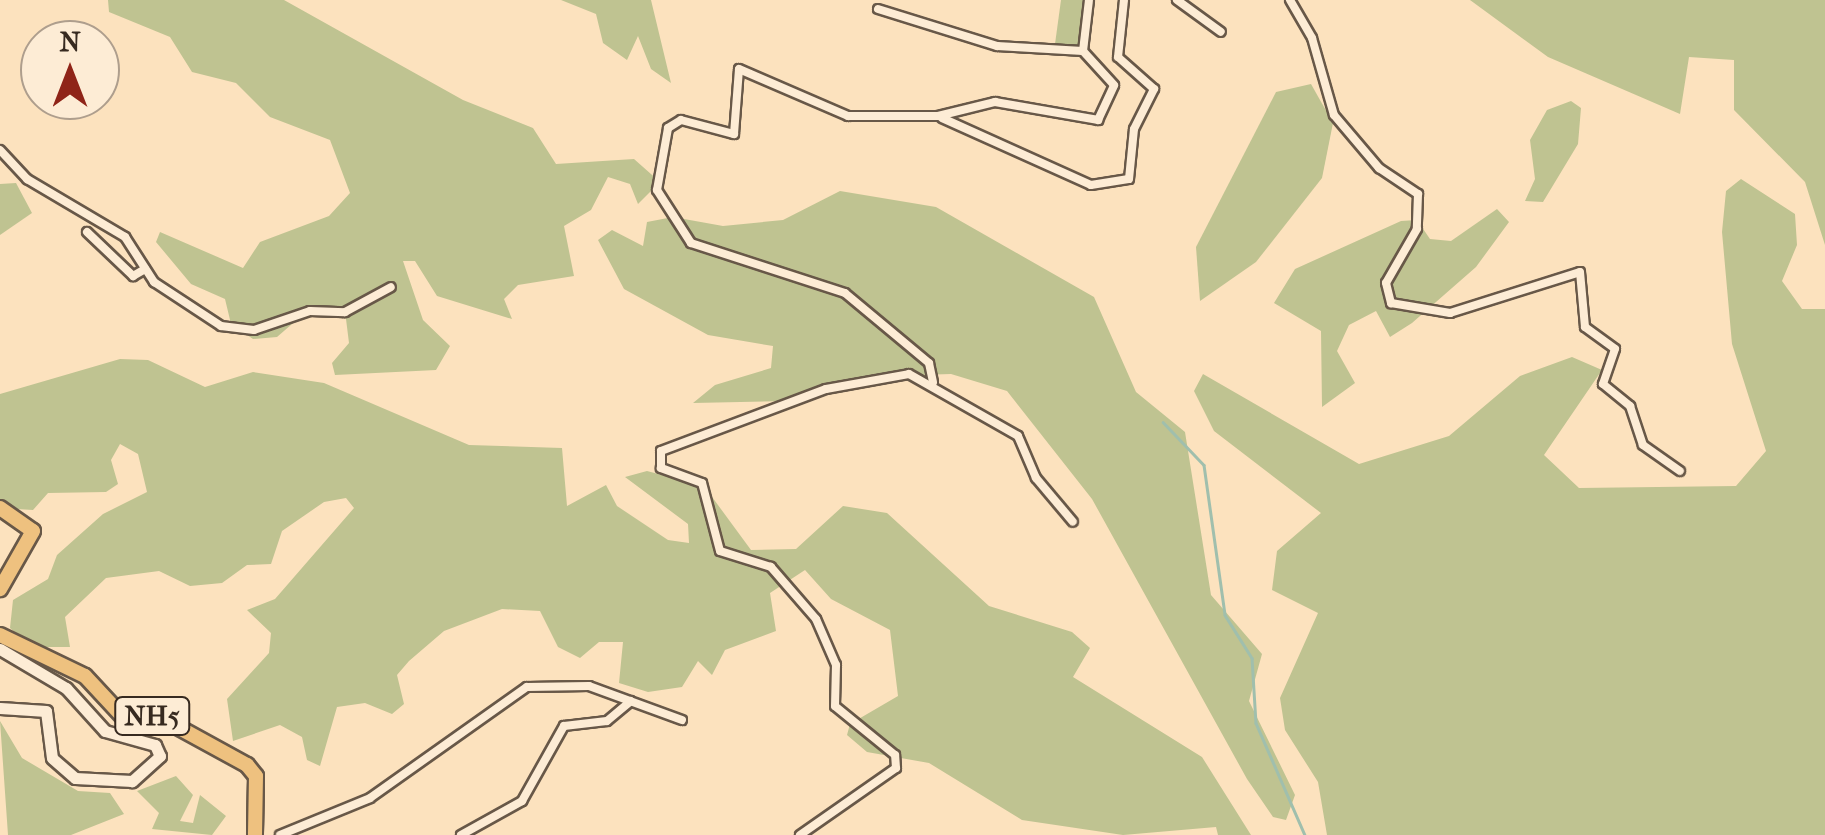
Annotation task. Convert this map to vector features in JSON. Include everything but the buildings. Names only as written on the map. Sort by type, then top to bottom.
[{"type":"highway","points":[[0,508],[33,531],[0,589]]},
{"type":"highway","name":"NH5","points":[[0,635],[85,676],[123,717],[164,719],[253,770],[255,835]]},
{"type":"street","points":[[1082,51],[1089,0]]},
{"type":"street","points":[[938,116],[1091,185],[1129,179],[1134,129],[1154,90],[1118,57],[1124,0]]},
{"type":"street","points":[[1177,0],[1221,32]]},
{"type":"street","points":[[1290,0],[1312,38],[1334,115],[1379,168],[1418,194],[1417,229],[1386,283],[1391,303],[1450,313],[1580,272],[1585,328],[1615,350],[1603,384],[1630,406],[1643,445],[1680,471]]},
{"type":"street","points":[[878,10],[998,46],[1082,51],[1114,85],[1098,120],[995,102],[938,116],[842,114],[739,69],[738,131],[721,138],[674,122],[656,177],[666,213],[691,243],[845,293],[929,363],[933,382]]},
{"type":"street","points":[[0,150],[26,178],[125,237],[146,270],[240,330],[345,312],[392,287]]},
{"type":"street","points":[[87,232],[133,276],[146,270]]},
{"type":"street","points":[[800,835],[896,768],[895,754],[836,706],[836,665],[816,619],[771,567],[720,551],[702,483],[665,471],[659,458],[840,384],[900,374],[933,382],[1018,436],[1036,478],[1073,522]]},
{"type":"street","points":[[0,649],[66,688],[105,730],[155,744],[160,756],[132,781],[75,778],[52,758],[46,711],[0,708]]},
{"type":"street","points":[[280,835],[370,798],[516,691],[577,684],[682,720]]},
{"type":"street","points":[[461,835],[522,802],[564,726],[607,721],[631,700]]},
{"type":"green space","points":[[108,0],[284,0],[463,100],[533,128],[556,164],[634,159],[660,182],[638,204],[630,184],[608,177],[591,210],[564,226],[574,276],[518,285],[504,299],[512,319],[437,296],[415,261],[403,261],[423,320],[450,346],[436,370],[335,375],[332,363],[349,343],[346,319],[314,305],[277,337],[253,339],[231,324],[225,299],[191,284],[156,242],[160,232],[243,268],[260,242],[329,216],[350,193],[330,140],[270,117],[236,83],[192,72],[170,37],[109,12]]},
{"type":"green space","points":[[561,0],[651,0],[671,83],[651,69],[638,36],[627,60],[603,43],[596,14]]},
{"type":"green space","points":[[1061,0],[1095,0],[1085,40],[1065,52],[1055,44]]},
{"type":"green space","points":[[1470,0],[1825,0],[1825,245],[1805,182],[1734,110],[1734,60],[1689,57],[1680,114],[1548,57]]},
{"type":"green space","points":[[1311,84],[1333,123],[1322,178],[1256,262],[1200,301],[1196,247],[1276,92]]},
{"type":"green space","points":[[1571,101],[1581,108],[1578,144],[1543,202],[1525,201],[1535,179],[1530,140],[1547,110]]},
{"type":"green space","points":[[1741,179],[1795,214],[1797,245],[1782,281],[1802,309],[1825,309],[1825,835],[1327,835],[1318,782],[1285,730],[1280,698],[1318,613],[1272,590],[1277,551],[1321,513],[1214,431],[1194,391],[1203,374],[1359,464],[1449,436],[1520,376],[1572,357],[1602,370],[1544,455],[1579,488],[1736,486],[1766,451],[1732,344],[1722,232],[1726,191]]},
{"type":"green space","points":[[16,183],[32,213],[0,235],[0,184]]},
{"type":"green space","points":[[840,191],[936,207],[1094,297],[1136,392],[1185,432],[1211,595],[1262,654],[1249,701],[1295,795],[1286,820],[1273,817],[1247,779],[1092,499],[1007,391],[951,374],[887,376],[791,401],[693,403],[715,385],[771,368],[773,346],[708,335],[624,289],[598,240],[612,230],[643,246],[647,222],[673,217],[723,226],[783,220]]},
{"type":"green space","points":[[1497,209],[1509,222],[1476,267],[1412,323],[1390,337],[1376,311],[1349,325],[1337,351],[1355,383],[1322,407],[1321,331],[1274,303],[1295,269],[1401,221],[1417,220],[1430,239],[1451,241]]},
{"type":"green space","points":[[120,359],[148,360],[205,387],[253,372],[324,383],[469,445],[562,448],[567,506],[606,485],[617,506],[668,540],[689,543],[688,524],[625,477],[647,471],[704,486],[751,550],[796,549],[843,506],[887,513],[989,606],[1072,632],[1090,648],[1073,677],[1202,757],[1251,835],[1218,835],[1216,827],[1123,835],[1022,820],[929,763],[867,752],[847,735],[850,724],[898,696],[890,630],[831,599],[805,570],[770,593],[776,631],[725,650],[712,675],[698,661],[682,687],[648,692],[619,683],[623,642],[599,642],[580,658],[558,647],[540,611],[502,609],[444,631],[409,661],[397,675],[404,704],[392,714],[365,703],[337,707],[320,766],[307,760],[302,737],[280,725],[233,741],[227,699],[269,653],[271,633],[247,610],[275,599],[354,508],[346,498],[324,502],[282,531],[271,564],[247,565],[222,583],[190,586],[159,571],[106,578],[65,617],[70,647],[31,647],[10,628],[13,600],[48,579],[57,555],[103,514],[147,492],[138,454],[120,444],[111,460],[118,484],[106,492],[48,493],[33,510],[0,508],[0,394]]},
{"type":"green space","points":[[0,721],[22,758],[78,791],[110,793],[124,814],[71,835],[8,835]]},
{"type":"green space","points":[[176,776],[193,795],[180,821],[193,823],[200,795],[226,816],[212,835],[152,829],[159,813],[137,791]]},
{"type":"waterway","points":[[1163,422],[1204,465],[1225,615],[1252,658],[1256,723],[1305,835]]}]
